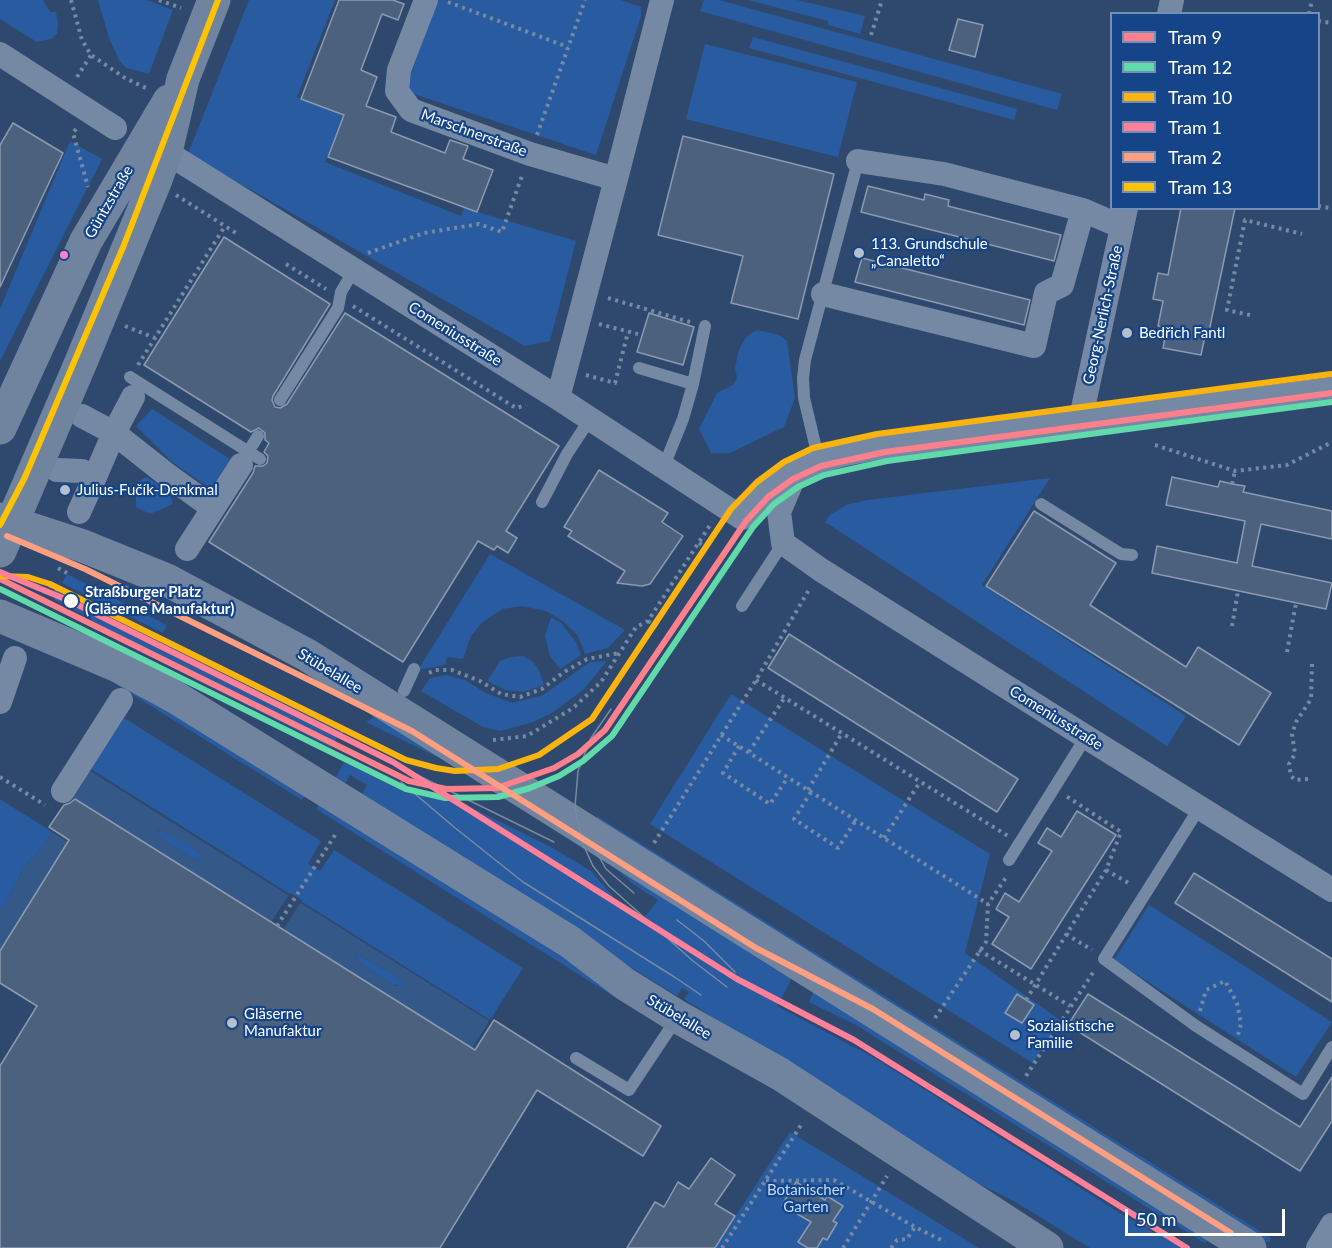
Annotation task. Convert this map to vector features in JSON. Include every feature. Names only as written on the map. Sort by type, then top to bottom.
[{"type":"main road","name":"Güntzstraße","points":[[0,428],[86,241],[178,88],[214,0]]},
{"type":"main road","name":"Güntzstraße","points":[[4,531],[81,362],[166,152],[178,88]]},
{"type":"main road","name":"Stübelallee","points":[[4,531],[68,540],[167,580],[307,655],[1250,1248]]},
{"type":"main road","name":"Stübelallee","points":[[14,622],[118,666],[175,697],[570,942],[625,984],[678,1017],[780,1074],[1047,1248]]},
{"type":"street","name":"Marschnerstraße","points":[[426,0],[399,70],[397,91],[411,110],[530,154],[616,179]]},
{"type":"street","points":[[558,398],[662,0]]},
{"type":"street","points":[[0,54],[115,128]]},
{"type":"street","name":"Comeniusstraße","points":[[166,152],[558,398],[733,512]]},
{"type":"street","points":[[858,161],[944,174],[1083,210],[1124,218]]},
{"type":"street","points":[[823,294],[1034,346],[1046,293],[1062,285],[1083,210]]},
{"type":"street","name":"Georg-Nerlich-Straße","points":[[1080,422],[1124,218]]},
{"type":"street","points":[[68,540],[131,387]]},
{"type":"street","points":[[733,512],[796,472],[819,461],[882,447],[1332,388]]},
{"type":"street","points":[[82,416],[114,433],[165,474],[213,508]]},
{"type":"street","points":[[187,549],[213,508],[250,459]]},
{"type":"street","points":[[57,470],[82,471],[94,479]]},
{"type":"street","points":[[783,543],[779,512],[796,472]]},
{"type":"street","name":"Comeniusstraße","points":[[783,543],[821,570],[1332,890]]},
{"type":"street","points":[[0,702],[15,658]]},
{"type":"street","points":[[63,791],[121,700]]},
{"type":"street","points":[[1318,1248],[1332,1226]]},
{"type":"lane","points":[[819,461],[804,398],[805,360],[858,161]]},
{"type":"lane","points":[[280,400],[338,308],[341,292],[354,270]]},
{"type":"lane","points":[[664,466],[693,384],[705,326]]},
{"type":"lane","points":[[639,368],[693,384]]},
{"type":"lane","points":[[131,387],[250,459],[258,436]]},
{"type":"lane","points":[[542,502],[567,454],[590,419]]},
{"type":"lane","points":[[1041,504],[1120,554],[1132,555]]},
{"type":"lane","points":[[742,606],[783,543]]},
{"type":"lane","points":[[404,691],[414,669]]},
{"type":"lane","points":[[1009,860],[1086,737]]},
{"type":"lane","points":[[1200,807],[1104,959],[1196,1026],[1303,1095],[1332,1047]]},
{"type":"lane","points":[[576,1058],[629,1090],[678,1017]]},
{"type":"path","points":[[71,0],[82,40],[91,55],[125,78],[144,87],[178,88]]},
{"type":"path","points":[[159,0],[181,8]]},
{"type":"path","points":[[444,0],[568,47]]},
{"type":"path","points":[[872,36],[882,0]]},
{"type":"path","points":[[77,77],[91,55]]},
{"type":"path","points":[[73,133],[86,185],[92,191]]},
{"type":"path","points":[[168,190],[237,233]]},
{"type":"path","points":[[1250,315],[1227,310],[1245,220],[1302,234]]},
{"type":"path","points":[[131,387],[155,338],[225,226]]},
{"type":"path","points":[[286,264],[516,408],[558,398]]},
{"type":"path","points":[[585,292],[705,326]]},
{"type":"path","points":[[578,319],[638,334]]},
{"type":"path","points":[[116,323],[155,338]]},
{"type":"path","points":[[565,369],[615,383],[628,332]]},
{"type":"path","points":[[1155,445],[1235,471],[1287,465],[1332,442]]},
{"type":"path","points":[[1232,484],[1235,471]]},
{"type":"path","points":[[492,740],[527,736],[573,708],[601,682],[636,627],[648,621],[733,512]]},
{"type":"path","points":[[67,573],[68,540]]},
{"type":"path","points":[[699,543],[707,549]]},
{"type":"path","points":[[652,846],[756,680],[821,570]]},
{"type":"path","points":[[49,585],[58,590]]},
{"type":"path","points":[[1232,626],[1238,591]]},
{"type":"path","points":[[1287,652],[1296,603]]},
{"type":"path","points":[[648,621],[657,627]]},
{"type":"path","points":[[404,691],[419,678],[435,670],[452,670],[480,681],[501,694],[520,697],[542,689],[586,658],[620,652]]},
{"type":"path","points":[[1308,779],[1295,780],[1291,777],[1289,764],[1295,754],[1292,734],[1296,722],[1311,699],[1312,664]]},
{"type":"path","points":[[756,680],[1026,848],[988,904],[986,942],[932,1021]]},
{"type":"path","points":[[748,752],[785,697]]},
{"type":"path","points":[[341,730],[349,733]]},
{"type":"path","points":[[842,733],[794,819],[838,848],[856,820]]},
{"type":"path","points":[[721,735],[988,904]]},
{"type":"path","points":[[739,746],[723,772],[771,804],[788,777]]},
{"type":"path","points":[[330,751],[337,755]]},
{"type":"path","points":[[0,777],[51,808],[63,791]]},
{"type":"path","points":[[884,838],[920,782]]},
{"type":"path","points":[[1026,1000],[1106,870],[1121,832],[1062,794]]},
{"type":"path","points":[[277,926],[335,835]]},
{"type":"path","points":[[1106,870],[1145,893]]},
{"type":"path","points":[[1024,1079],[1070,1006],[1104,959],[1066,934]]},
{"type":"path","points":[[979,950],[1070,1006]]},
{"type":"path","points":[[1196,1026],[1206,990],[1225,981],[1237,1003],[1241,1024],[1234,1049]]},
{"type":"path","points":[[722,1248],[803,1122]]},
{"type":"path","points":[[844,1247],[887,1176]]},
{"type":"path","points":[[765,1180],[834,1180],[945,1242]]},
{"type":"path","points":[[891,1248],[897,1240],[907,1239],[915,1227]]},
{"type":"green space","points":[[0,0],[43,0],[50,12],[56,12],[57,34],[51,39],[37,42],[0,19]]},
{"type":"green space","points":[[98,0],[146,0],[173,10],[149,74],[126,68],[119,60],[109,38]]},
{"type":"green space","points":[[249,0],[335,0],[297,97],[344,115],[325,162],[461,216],[464,208],[576,241],[550,341],[525,346],[188,154]]},
{"type":"green space","points":[[437,0],[621,0],[641,7],[641,16],[596,155],[405,91]]},
{"type":"green space","points":[[704,0],[719,0],[1062,94],[1057,110],[700,11]]},
{"type":"green space","points":[[748,0],[797,0],[865,16],[860,34],[828,25],[828,21]]},
{"type":"green space","points":[[753,37],[1017,109],[1014,120],[749,48]]},
{"type":"green space","points":[[705,44],[857,82],[838,157],[686,119]]},
{"type":"green space","points":[[70,141],[102,159],[0,361],[0,309]]},
{"type":"green space","points":[[757,330],[779,335],[787,341],[795,398],[784,427],[730,453],[711,453],[699,429],[717,393],[733,385],[737,378],[735,368],[739,349],[747,336]]},
{"type":"green space","points":[[152,409],[230,459],[211,489],[172,462],[136,426]]},
{"type":"green space","points":[[146,477],[168,490],[173,504],[150,514],[136,507],[136,483]]},
{"type":"green space","points":[[1050,478],[982,585],[1186,716],[1167,746],[825,522],[830,515],[846,505],[867,500]]},
{"type":"green space","points":[[490,554],[625,630],[608,648],[585,654],[578,636],[564,622],[546,611],[522,606],[502,609],[482,623],[471,636],[463,659],[447,657],[445,665],[418,670]]},
{"type":"green space","points":[[67,574],[167,625],[163,633],[62,583]]},
{"type":"green space","points":[[58,591],[340,731],[332,748],[89,626],[92,619],[54,600]]},
{"type":"green space","points":[[551,617],[561,623],[576,642],[581,655],[560,669],[550,656],[545,636]]},
{"type":"green space","points":[[523,656],[533,662],[539,670],[544,685],[524,692],[506,690],[487,681],[500,661]]},
{"type":"green space","points":[[607,661],[583,690],[552,713],[533,722],[501,731],[483,727],[421,691],[430,678],[446,675],[465,680],[486,693],[512,703],[543,695],[590,662]]},
{"type":"green space","points":[[95,668],[156,701],[306,794],[302,800],[109,680]]},
{"type":"green space","points":[[731,694],[990,854],[965,953],[1060,1020],[1033,1063],[650,824]]},
{"type":"green space","points":[[379,714],[442,753],[439,758],[366,722]]},
{"type":"green space","points":[[124,718],[321,841],[308,864],[320,871],[334,850],[523,968],[490,1020],[91,769]]},
{"type":"green space","points":[[344,762],[365,772],[367,768],[410,794],[415,787],[429,797],[444,794],[551,847],[591,871],[618,902],[641,922],[658,900],[633,884],[610,863],[791,972],[791,980],[777,1006],[878,1060],[1123,1215],[1155,1233],[1190,1248],[1090,1248],[1014,1201],[956,1173],[684,999],[689,992],[682,988],[677,996],[359,799],[367,785],[350,775],[342,789],[333,783]]},
{"type":"green space","points":[[0,799],[52,832],[25,866],[4,907],[0,910]]},
{"type":"green space","points":[[320,802],[577,963],[616,998],[316,809]]},
{"type":"green space","points":[[597,816],[1271,1238],[1269,1243],[1257,1238],[594,821]]},
{"type":"green space","points":[[156,830],[168,833],[191,846],[204,861],[192,858],[170,845],[160,837]]},
{"type":"green space","points":[[1149,905],[1332,1022],[1296,1077],[1114,960]]},
{"type":"green space","points":[[359,955],[390,972],[403,983],[404,987],[392,984],[369,970],[357,959],[356,956]]},
{"type":"green space","points":[[815,988],[1210,1236],[1206,1243],[856,1025],[809,1002]]},
{"type":"green space","name":"Botanischer Garten","points":[[790,1132],[880,1187],[979,1248],[715,1248]]},
{"type":"shaded area","points":[[90,771],[489,1021],[472,1048],[74,798]],"holes":[[[159,830],[191,846],[204,861],[192,858],[170,845],[157,833]],[[359,955],[390,972],[404,986],[396,986],[369,970],[357,959],[356,956]]]},
{"type":"shaded area","points":[[52,832],[68,842],[0,951],[0,910],[4,907],[25,866]]},
{"type":"pier","points":[[290,893],[302,900],[283,930],[271,922]]},
{"type":"building","points":[[339,0],[393,0],[404,4],[398,20],[382,14],[361,70],[377,77],[366,106],[396,117],[391,132],[445,153],[450,140],[468,146],[463,159],[493,170],[477,212],[328,157],[344,115],[301,99]]},
{"type":"building","points":[[958,19],[983,25],[975,57],[949,50]]},
{"type":"building","points":[[13,123],[63,153],[0,287],[0,145]]},
{"type":"building","points":[[683,136],[834,174],[798,319],[731,303],[743,256],[658,235]]},
{"type":"building","points":[[868,186],[924,200],[925,194],[949,200],[948,206],[1061,235],[1054,261],[861,212]]},
{"type":"building","points":[[1181,210],[1235,210],[1208,336],[1205,336],[1201,355],[1163,348],[1167,328],[1158,326],[1163,301],[1153,299],[1158,273],[1168,275]]},
{"type":"building","points":[[224,237],[330,304],[273,396],[275,407],[280,408],[287,404],[345,313],[559,446],[506,531],[517,538],[508,553],[497,546],[494,550],[478,541],[403,662],[209,542],[253,473],[255,466],[263,466],[267,463],[268,456],[264,452],[269,443],[265,440],[265,433],[259,428],[251,432],[144,365]]},
{"type":"building","points":[[862,258],[1030,300],[1024,325],[855,282]]},
{"type":"building","points":[[649,313],[694,327],[683,365],[637,352]]},
{"type":"building","points":[[599,470],[668,513],[662,522],[683,536],[650,584],[642,586],[617,583],[625,571],[568,536],[572,531],[564,527]]},
{"type":"building","points":[[1172,477],[1218,487],[1220,481],[1245,486],[1243,492],[1332,511],[1332,539],[1261,524],[1252,566],[1332,583],[1326,609],[1152,573],[1157,546],[1237,563],[1245,521],[1166,505]]},
{"type":"building","points":[[1034,511],[1116,563],[1090,605],[1186,667],[1198,647],[1271,693],[1239,745],[986,586]]},
{"type":"building","points":[[789,634],[1018,779],[997,812],[768,668]]},
{"type":"building","name":"Gläserne Manufaktur","points":[[75,799],[475,1050],[494,1020],[661,1126],[643,1156],[537,1090],[440,1248],[0,1248],[0,1066],[37,1006],[0,983],[0,951],[69,840],[49,827],[64,805]]},
{"type":"building","points":[[1077,811],[1116,835],[1031,969],[992,944],[1009,917],[996,909],[1005,893],[1019,902],[1052,851],[1038,843],[1047,828],[1061,837]]},
{"type":"building","points":[[1194,873],[1332,959],[1332,1002],[1175,903]]},
{"type":"building","points":[[1017,994],[1034,1005],[1022,1023],[1005,1013]]},
{"type":"building","points":[[1088,994],[1300,1127],[1332,1077],[1332,1121],[1300,1171],[1068,1025]]},
{"type":"building","points":[[711,1158],[735,1175],[715,1204],[735,1216],[715,1248],[627,1248],[655,1202],[664,1207],[678,1182],[689,1189]]},
{"type":"building","points":[[796,1182],[825,1200],[827,1196],[843,1206],[833,1221],[837,1223],[827,1240],[823,1238],[817,1248],[808,1248],[798,1242],[811,1222],[782,1205]]},
{"type":"tram line","name":"13","points":[[0,525],[25,477],[124,245],[218,0]]},
{"type":"tram line","name":"10","points":[[0,576],[28,577],[50,584],[406,760],[455,771],[498,769],[539,755],[592,719],[731,509],[757,482],[784,462],[813,448],[877,434],[1331,374]]},
{"type":"tram line","name":"9","points":[[0,579],[409,781],[446,789],[497,788],[554,768],[578,754],[605,730],[746,521],[768,497],[793,479],[821,466],[885,452],[1332,393]]},
{"type":"tram line","name":"12","points":[[0,589],[406,789],[445,798],[498,797],[530,788],[559,776],[583,761],[612,736],[753,527],[774,504],[798,487],[824,475],[887,461],[1332,402]]},
{"type":"tram line","name":"2","points":[[7,536],[85,569],[412,731],[756,948],[873,1009],[1231,1233]]},
{"type":"tram line","name":"1","points":[[0,572],[70,601],[393,762],[737,979],[854,1040],[1187,1248]]},
{"type":"tram line","points":[[611,709],[591,738],[578,771],[575,807],[582,842],[593,866],[609,886],[693,961],[727,987]]},
{"type":"tram line","points":[[403,768],[554,842]]},
{"type":"tram line","points":[[401,782],[523,882],[701,995]]},
{"type":"tram line","points":[[592,844],[606,869],[634,893]]},
{"type":"tram line","points":[[677,920],[704,941],[735,972]]},
{"type":"place","name":"113. Grundschule „Canaletto“","points":[[859,253]]},
{"type":"place","name":"Bedřich Fantl","points":[[1127,333]]},
{"type":"place","name":"Julius-Fučík-Denkmal","points":[[65,490]]},
{"type":"place","name":"Straßburger Platz (Gläserne Manufaktur)","points":[[71,601]]},
{"type":"place","name":"Gläserne Manufaktur","points":[[232,1023]]},
{"type":"place","name":"Sozialistische Familie","points":[[1015,1035]]}]
